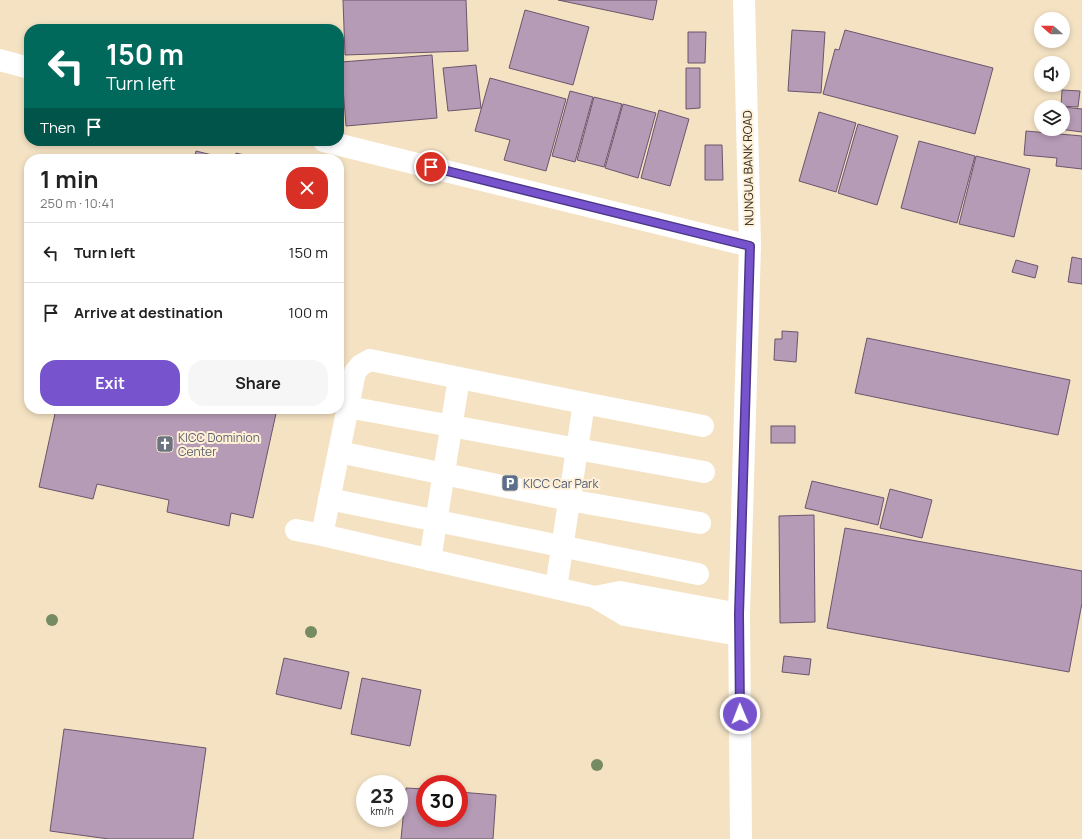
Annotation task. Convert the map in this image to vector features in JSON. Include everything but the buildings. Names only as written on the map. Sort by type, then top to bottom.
[{"type":"street","name":"NUNGUA BANK ROAD","points":[[741,839],[739,614],[750,246],[744,0]]},
{"type":"street","points":[[0,60],[24,67]]},
{"type":"street","points":[[344,146],[750,246]]},
{"type":"street","points":[[322,535],[355,372],[361,365],[370,360],[703,426]]},
{"type":"street","points":[[430,560],[459,378]]},
{"type":"street","points":[[556,588],[584,403]]},
{"type":"street","points":[[348,407],[704,472]]},
{"type":"street","points":[[339,452],[569,500],[700,523]]},
{"type":"street","points":[[329,499],[698,574]]},
{"type":"street","points":[[296,530],[595,597],[625,615],[739,635]]},
{"type":"street","points":[[595,597],[620,592],[739,614]]},
{"type":"place","name":"KICC Dominion Center","points":[[165,444]]},
{"type":"place","name":"KICC Car Park","points":[[510,483]]},
{"type":"route","points":[[431,167],[750,246],[739,614],[740,714]]}]
